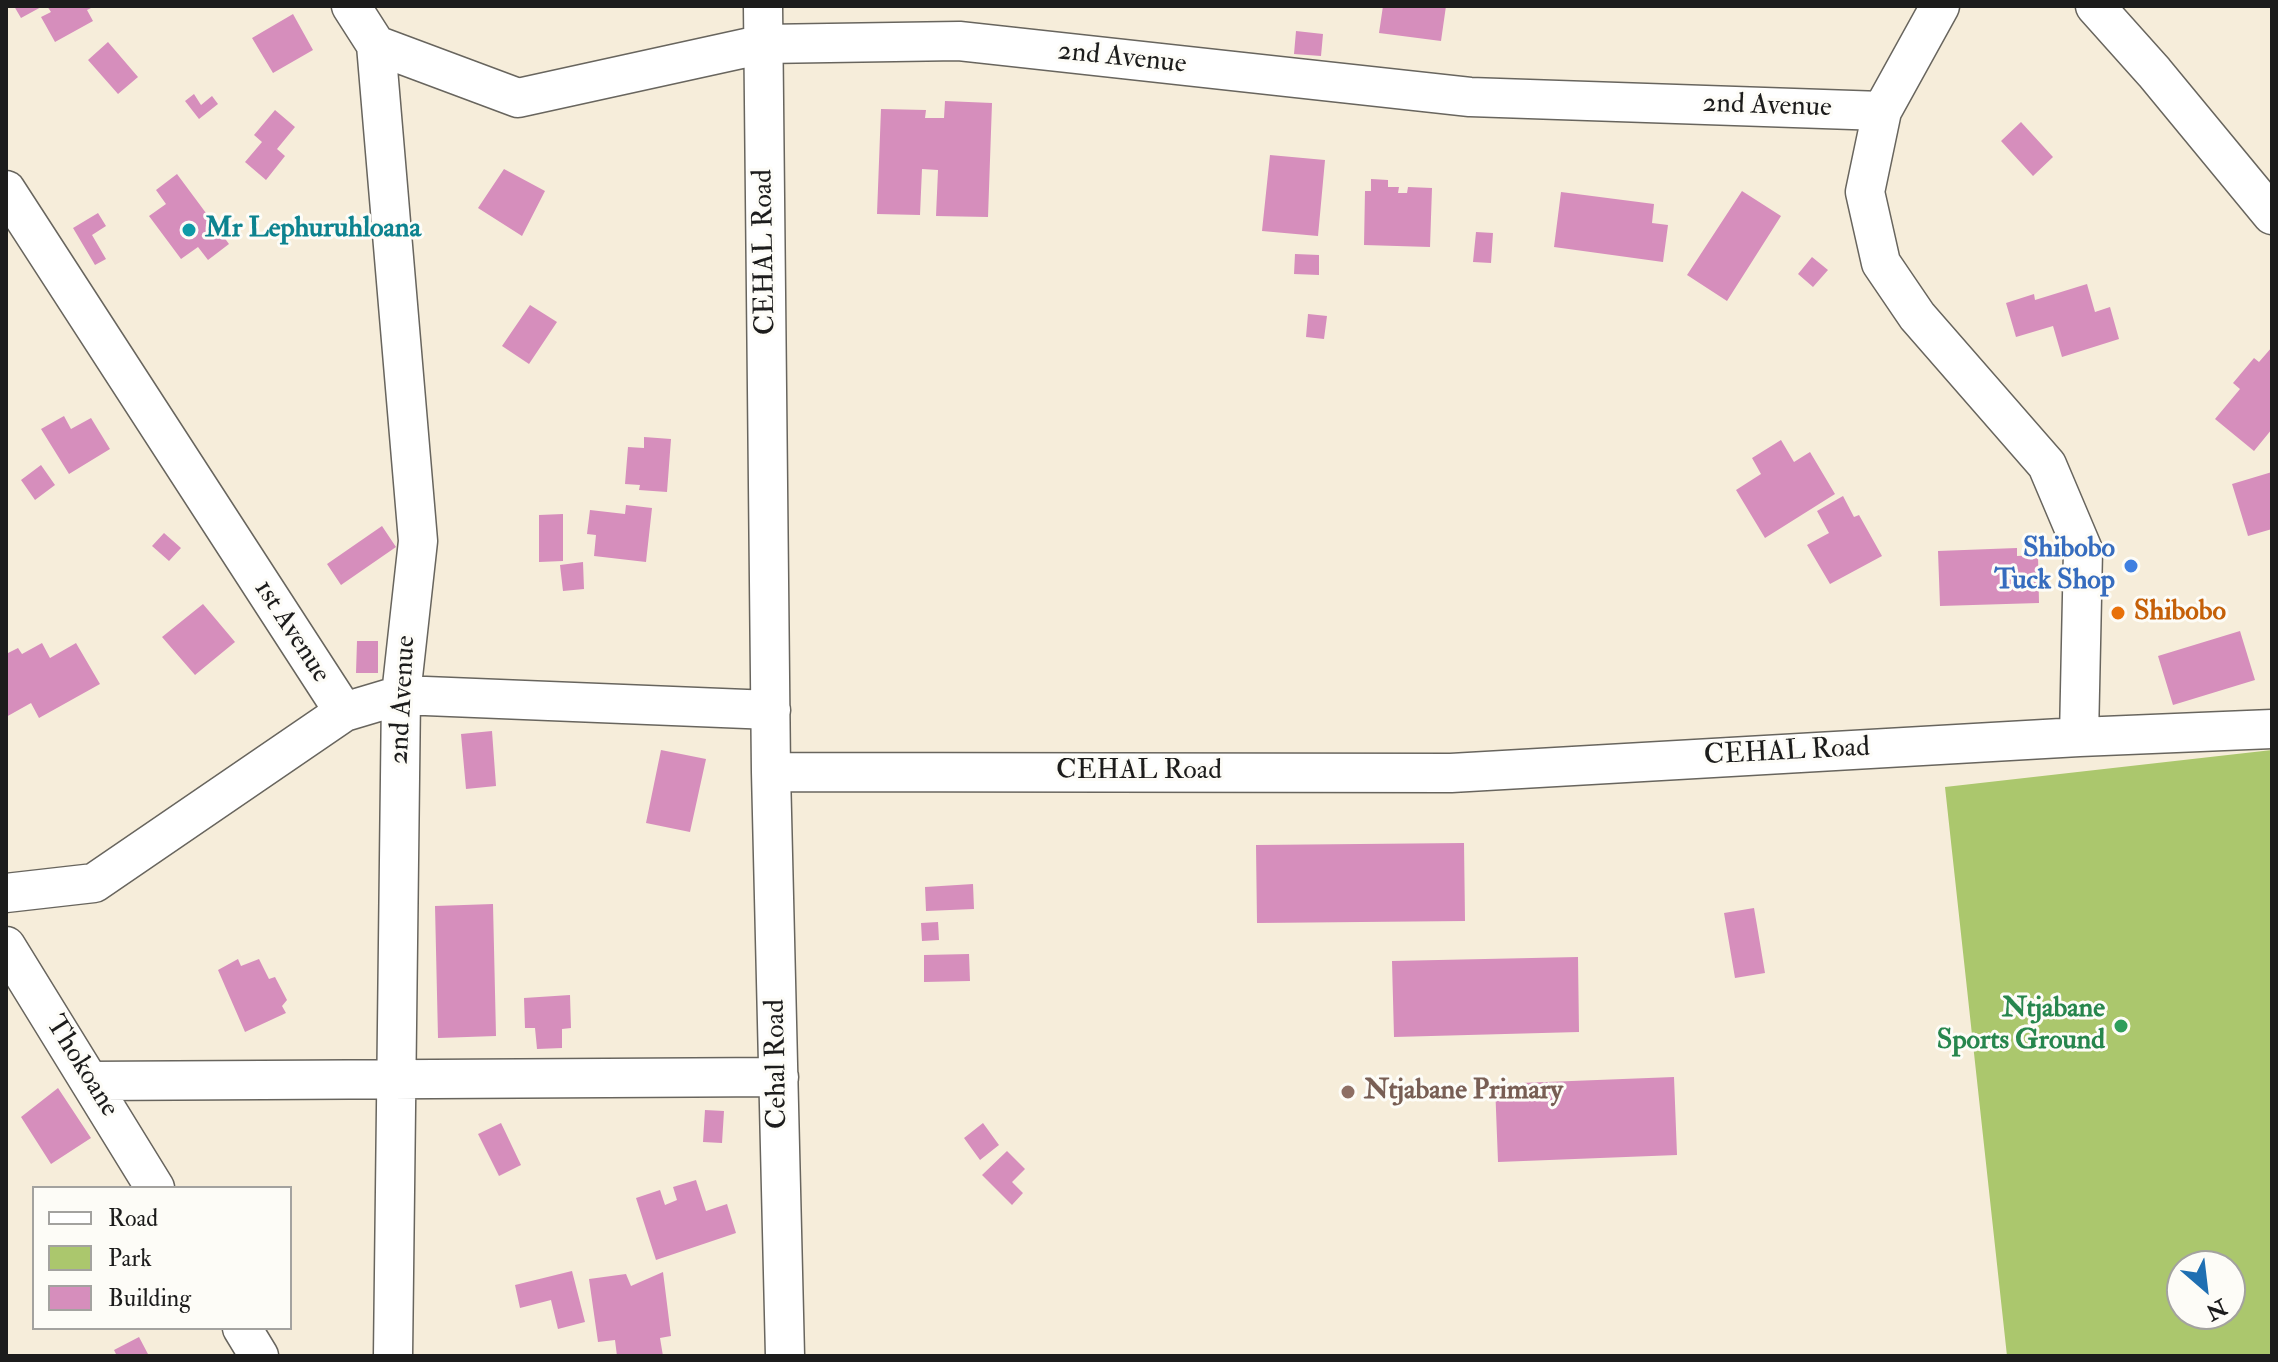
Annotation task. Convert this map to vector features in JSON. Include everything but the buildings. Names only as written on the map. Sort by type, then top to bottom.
[{"type":"street","name":"2nd Avenue","points":[[351,6],[376,45],[418,541],[401,695],[393,1356]]},
{"type":"street","name":"CEHAL Road","points":[[763,6],[771,772],[1451,773],[2272,729]]},
{"type":"street","points":[[1940,6],[1882,111],[1865,192],[1881,263],[1917,316],[2047,465],[2083,550],[2079,737]]},
{"type":"street","points":[[2095,6],[2272,215]]},
{"type":"street","name":"2nd Avenue","points":[[376,45],[518,98],[764,44],[959,41],[1470,97],[1882,111]]},
{"type":"street","name":"1st Avenue","points":[[6,190],[344,712],[401,695],[771,710]]},
{"type":"street","points":[[6,893],[94,883],[344,712]]},
{"type":"street","name":"Cehal Road","points":[[771,772],[785,1356]]},
{"type":"street","name":"Thokoane","points":[[6,946],[154,1186]]},
{"type":"street","points":[[90,1081],[779,1077]]},
{"type":"street","points":[[243,1330],[259,1356]]},
{"type":"green space","name":"Ntjabane Sports Ground","points":[[2272,750],[2272,1356],[2007,1356],[1945,787]]},
{"type":"place","name":"Mr Lephuruhloana","points":[[189,230]]},
{"type":"place","name":"Shibobo Tuck Shop","points":[[2131,566]]},
{"type":"place","name":"Shibobo","points":[[2118,613]]},
{"type":"place","name":"Ntjabane Sports Ground","points":[[2121,1026]]},
{"type":"place","name":"Ntjabane Primary","points":[[1348,1092]]}]
